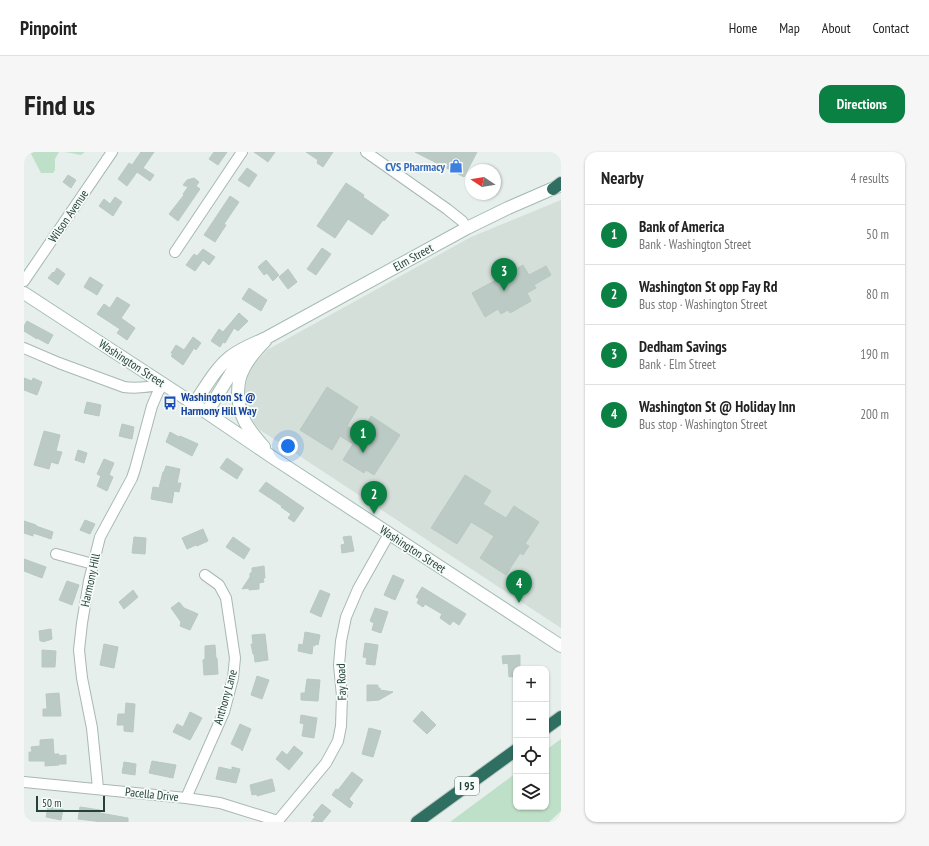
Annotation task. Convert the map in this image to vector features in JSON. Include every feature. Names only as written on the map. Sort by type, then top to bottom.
[{"type":"highway","points":[[549,726],[561,717]]},
{"type":"highway","name":"I 95","points":[[417,822],[513,752]]},
{"type":"main road","name":"Elm Street","points":[[194,404],[219,367],[230,356],[238,351],[268,337],[467,228],[559,186]]},
{"type":"main road","name":"Washington Street","points":[[24,293],[561,646]]},
{"type":"main road","name":"Elm Street","points":[[207,412],[235,367],[268,337]]},
{"type":"main road","points":[[268,337],[243,368],[238,385],[238,394],[239,404],[244,420],[272,457]]},
{"type":"street","name":"Wilson Avenue","points":[[24,281],[112,152]]},
{"type":"street","points":[[175,252],[242,152]]},
{"type":"street","points":[[366,152],[447,209],[462,221],[467,228]]},
{"type":"street","points":[[24,348],[59,363],[124,387],[144,388],[164,384]]},
{"type":"street","name":"Harmony Hill","points":[[98,788],[92,728],[82,678],[79,650],[82,623],[89,581],[100,537],[132,478],[152,406],[158,392],[164,384]]},
{"type":"street","name":"Fay Road","points":[[277,821],[326,762],[338,741],[341,726],[342,696],[339,665],[341,641],[346,617],[358,589],[389,534]]},
{"type":"street","points":[[56,554],[93,564]]},
{"type":"street","name":"Anthony Lane","points":[[186,798],[224,712],[235,658],[226,598],[219,586],[205,575]]},
{"type":"street","name":"Pacella Drive","points":[[24,782],[98,788],[220,803],[277,821]]},
{"type":"shaded area","points":[[561,200],[561,628],[260,430],[254,423],[244,403],[245,388],[248,376],[254,364],[267,350],[471,237]]},
{"type":"green space","points":[[30,152],[59,152],[55,159],[55,170],[53,173],[41,173]]},
{"type":"green space","points":[[65,152],[85,152],[81,155]]},
{"type":"green space","points":[[561,739],[561,811],[549,822],[450,822],[513,775],[513,810],[549,810],[549,748]]},
{"type":"building","points":[[141,152],[154,152],[143,168],[154,175],[150,181],[137,172],[127,186],[118,179],[129,163],[132,165]]},
{"type":"building","points":[[214,152],[227,152],[218,165],[209,159]]},
{"type":"building","points":[[254,152],[275,152],[268,162]]},
{"type":"building","points":[[306,152],[333,152],[323,167],[317,163],[318,160]]},
{"type":"building","name":"CVS Pharmacy","points":[[415,152],[477,152],[471,164],[465,164],[464,177]]},
{"type":"building","points":[[247,168],[257,175],[249,187],[238,180]]},
{"type":"building","points":[[68,175],[76,180],[71,188],[63,182]]},
{"type":"building","points":[[194,178],[199,182],[196,186],[200,189],[178,221],[169,214],[184,195],[183,194],[188,187],[183,185],[187,180]]},
{"type":"building","points":[[346,183],[389,215],[384,221],[383,220],[372,235],[348,219],[335,238],[317,226]]},
{"type":"building","points":[[230,196],[239,202],[224,224],[226,225],[215,242],[204,235]]},
{"type":"building","points":[[115,197],[122,202],[113,216],[99,206],[104,199],[110,204]]},
{"type":"building","points":[[322,248],[331,254],[316,275],[307,269]]},
{"type":"building","points":[[203,249],[215,257],[209,265],[203,260],[195,271],[186,265],[194,254],[197,256]]},
{"type":"building","points":[[266,260],[279,275],[273,281],[267,273],[264,275],[258,267]]},
{"type":"building","points":[[512,261],[516,269],[523,265],[529,275],[546,266],[551,275],[534,285],[536,288],[527,293],[531,301],[510,313],[508,310],[501,314],[498,309],[485,317],[472,293],[496,280],[492,272]]},
{"type":"building","points":[[57,268],[65,274],[58,285],[48,278]]},
{"type":"building","points":[[288,269],[297,282],[288,289],[279,277]]},
{"type":"building","points":[[90,277],[103,285],[97,295],[84,287]]},
{"type":"building","points":[[249,288],[267,300],[261,311],[242,299]]},
{"type":"building","points":[[117,297],[130,305],[121,318],[135,328],[127,340],[117,333],[120,329],[97,314],[104,304],[110,308]]},
{"type":"building","points":[[239,313],[248,321],[238,331],[234,328],[225,343],[223,342],[220,347],[211,341],[219,329],[223,332]]},
{"type":"building","points":[[27,321],[53,335],[48,344],[24,331],[24,326]]},
{"type":"building","points":[[193,337],[201,343],[196,350],[194,348],[183,365],[171,356],[173,354],[171,353],[176,345],[184,350]]},
{"type":"building","points":[[24,378],[32,381],[33,378],[42,382],[37,395],[24,390]]},
{"type":"building","points":[[327,387],[358,407],[347,426],[360,434],[371,416],[400,435],[374,475],[366,470],[364,473],[343,460],[353,444],[340,436],[332,450],[300,430]]},
{"type":"building","points":[[87,402],[101,405],[99,416],[84,413]]},
{"type":"building","points":[[122,424],[134,427],[132,439],[119,436]]},
{"type":"building","points":[[44,431],[60,435],[56,451],[62,452],[58,464],[51,462],[49,469],[34,465]]},
{"type":"building","points":[[170,432],[198,444],[192,456],[166,442]]},
{"type":"building","points":[[78,450],[87,453],[84,463],[75,460]]},
{"type":"building","points":[[227,458],[243,469],[237,479],[220,468]]},
{"type":"building","points":[[104,459],[114,463],[109,475],[113,477],[107,491],[97,486],[101,476],[97,474]]},
{"type":"building","points":[[166,466],[180,469],[177,483],[181,483],[179,492],[174,491],[172,503],[151,499],[153,487],[159,488]]},
{"type":"building","points":[[465,475],[491,491],[483,504],[506,518],[514,506],[539,522],[525,544],[529,546],[523,555],[520,553],[506,575],[480,558],[494,536],[471,522],[457,544],[431,528]]},
{"type":"building","points":[[266,482],[304,508],[294,522],[288,518],[291,514],[281,507],[282,506],[259,491]]},
{"type":"building","points":[[85,520],[95,524],[90,534],[80,530]]},
{"type":"building","points":[[24,521],[53,532],[51,539],[33,533],[33,536],[24,533]]},
{"type":"building","points":[[203,529],[208,541],[187,549],[182,538]]},
{"type":"building","points":[[351,536],[354,551],[342,553],[341,545],[345,544],[343,537]]},
{"type":"building","points":[[134,537],[146,538],[145,554],[132,553]]},
{"type":"building","points":[[233,537],[250,549],[244,559],[226,547]]},
{"type":"building","points":[[24,559],[46,567],[42,578],[24,571]]},
{"type":"building","points":[[264,566],[265,578],[263,578],[264,582],[259,583],[259,589],[242,589],[250,577],[250,573],[252,573],[252,568]]},
{"type":"building","points":[[393,575],[404,580],[395,600],[384,595]]},
{"type":"building","points":[[67,581],[79,585],[72,605],[59,600]]},
{"type":"building","points":[[422,587],[466,614],[459,625],[453,621],[450,625],[440,618],[442,614],[425,604],[423,607],[417,603],[419,599],[416,597]]},
{"type":"building","points":[[133,590],[138,597],[124,609],[119,602]]},
{"type":"building","points":[[320,590],[330,594],[321,617],[310,612]]},
{"type":"building","points":[[179,602],[184,608],[198,614],[190,630],[180,626],[181,622],[171,608]]},
{"type":"building","points":[[375,608],[388,612],[381,633],[372,630],[374,623],[370,621]]},
{"type":"building","points":[[51,629],[52,639],[43,642],[40,641],[39,631]]},
{"type":"building","points":[[305,632],[320,635],[318,645],[313,645],[312,654],[298,651],[299,644],[303,645]]},
{"type":"building","points":[[265,634],[268,660],[255,662],[251,644],[253,644],[252,635]]},
{"type":"building","points":[[365,643],[378,645],[375,665],[366,664],[367,658],[363,657]]},
{"type":"building","points":[[104,644],[118,647],[114,668],[100,665]]},
{"type":"building","points":[[215,645],[218,674],[204,675],[203,660],[205,659],[205,646]]},
{"type":"building","points":[[42,650],[56,651],[55,667],[42,667]]},
{"type":"building","points":[[520,655],[520,666],[513,666],[513,676],[509,677],[508,663],[503,664],[502,656]]},
{"type":"building","points":[[257,676],[269,680],[262,699],[251,695]]},
{"type":"building","points":[[307,679],[320,680],[318,701],[301,700],[301,693],[305,693]]},
{"type":"building","points":[[367,685],[378,685],[380,690],[393,692],[379,700],[367,701]]},
{"type":"building","points":[[59,693],[61,716],[43,716],[43,709],[47,709],[46,694]]},
{"type":"building","points":[[126,703],[135,704],[133,732],[124,731],[124,725],[117,725],[118,714],[125,714]]},
{"type":"building","points":[[422,711],[436,725],[427,734],[413,721]]},
{"type":"building","points":[[190,712],[202,718],[190,740],[173,732],[177,724],[183,727]]},
{"type":"building","points":[[301,715],[317,718],[314,738],[302,736],[304,724],[300,723]]},
{"type":"building","points":[[240,724],[251,729],[242,751],[231,744]]},
{"type":"building","points":[[369,728],[381,731],[373,757],[362,754]]},
{"type":"building","points":[[53,739],[54,754],[59,754],[59,756],[66,755],[66,764],[45,766],[45,761],[29,761],[29,752],[32,752],[31,747],[40,746],[40,740]]},
{"type":"building","points":[[294,746],[303,753],[289,770],[276,759],[282,751],[287,755]]},
{"type":"building","points":[[152,761],[176,765],[173,778],[149,773]]},
{"type":"building","points":[[124,762],[136,764],[135,775],[122,773]]},
{"type":"building","points":[[219,767],[232,770],[232,767],[240,769],[236,783],[216,779]]},
{"type":"building","points":[[352,772],[363,780],[349,799],[353,803],[350,808],[332,795],[336,789],[338,790]]},
{"type":"building","points":[[272,779],[275,791],[257,796],[257,794],[252,795],[250,785]]},
{"type":"building","points":[[322,804],[331,811],[322,822],[311,822],[315,817],[313,815]]},
{"type":"building","points":[[48,807],[63,809],[61,820],[46,817]]},
{"type":"building","points":[[80,807],[100,810],[100,813],[128,818],[128,822],[103,822],[78,819]]},
{"type":"place","name":"CVS Pharmacy","points":[[456,166]]},
{"type":"place","name":"Dedham Savings","points":[[504,291]]},
{"type":"place","name":"Washington St @ Harmony Hill Way","points":[[170,403]]},
{"type":"place","name":"Bank of America","points":[[363,453]]},
{"type":"place","name":"Washington St opp Fay Rd","points":[[374,514]]},
{"type":"place","name":"Washington St @ Holiday Inn","points":[[519,603]]}]
